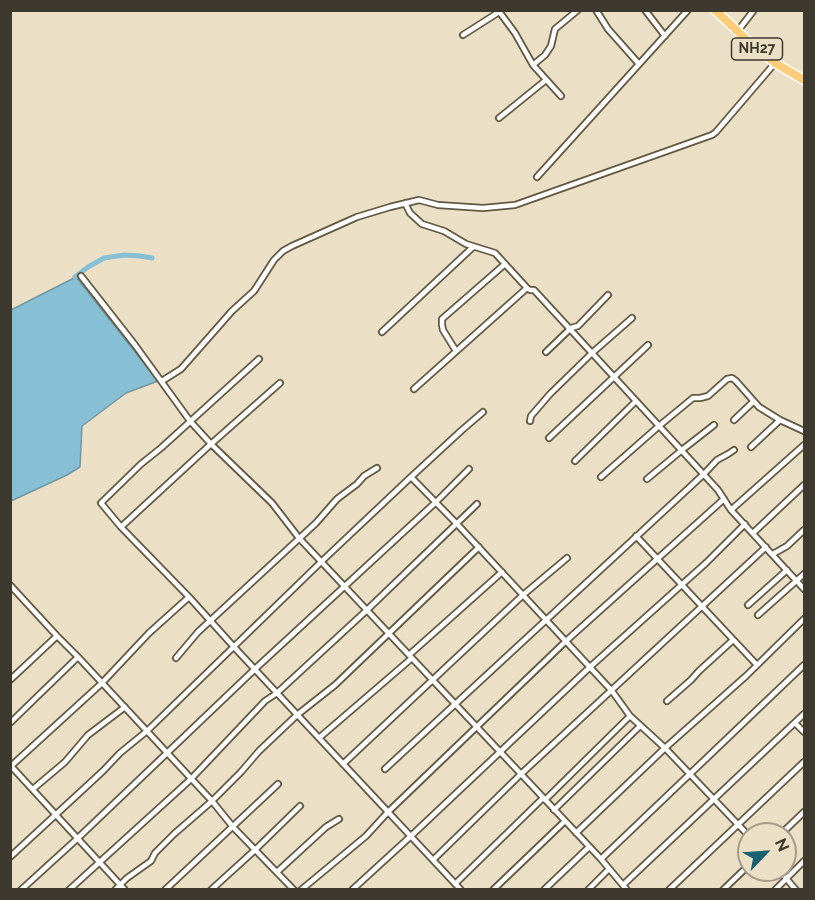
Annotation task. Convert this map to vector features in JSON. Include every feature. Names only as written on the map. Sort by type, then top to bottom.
[{"type":"highway","name":"NH27","points":[[715,10],[737,32],[775,63],[804,80]]},
{"type":"street","points":[[533,65],[545,55],[551,46],[555,29],[578,10]]},
{"type":"street","points":[[596,10],[608,29],[639,64]]},
{"type":"street","points":[[645,10],[665,36]]},
{"type":"street","points":[[537,177],[688,10]]},
{"type":"street","points":[[737,32],[754,10]]},
{"type":"street","points":[[463,35],[499,11],[515,33],[533,65],[561,96]]},
{"type":"street","points":[[162,381],[181,369],[232,311],[254,291],[274,260],[283,251],[357,217],[419,200],[438,205],[483,208],[515,204],[712,135],[775,63]]},
{"type":"street","points":[[499,118],[546,80]]},
{"type":"street","points":[[405,203],[410,213],[422,224],[444,231],[473,247],[495,253],[527,288],[534,290],[704,474],[731,510],[804,589]]},
{"type":"street","points":[[382,332],[473,247]]},
{"type":"street","points":[[456,351],[443,330],[442,319],[505,264]]},
{"type":"street","points":[[81,276],[190,421],[272,503],[321,562],[601,858],[625,887],[713,799],[804,714]]},
{"type":"street","points":[[414,389],[527,288]]},
{"type":"street","points":[[546,352],[571,328],[578,326],[608,295]]},
{"type":"street","points":[[530,422],[531,416],[550,394],[632,318]]},
{"type":"street","points":[[549,438],[648,345]]},
{"type":"street","points":[[259,359],[141,464],[101,503],[461,890]]},
{"type":"street","points":[[601,477],[693,398],[708,396],[727,379],[732,378],[736,381],[759,407],[804,431]]},
{"type":"street","points":[[122,526],[280,383]]},
{"type":"street","points":[[574,461],[636,401]]},
{"type":"street","points":[[734,420],[753,402]]},
{"type":"street","points":[[10,857],[120,753],[147,731],[321,562],[483,412]]},
{"type":"street","points":[[751,447],[780,420]]},
{"type":"street","points":[[647,479],[714,425]]},
{"type":"street","points":[[731,510],[804,445]]},
{"type":"street","points":[[385,769],[717,460],[734,450]]},
{"type":"street","points":[[177,658],[198,632],[316,523],[337,499],[377,468]]},
{"type":"street","points":[[21,890],[469,469]]},
{"type":"street","points":[[411,477],[458,524],[612,691],[630,716],[665,748],[737,823]]},
{"type":"street","points":[[753,533],[804,485]]},
{"type":"street","points":[[301,890],[366,836],[388,812],[566,641],[724,499]]},
{"type":"street","points":[[69,890],[191,779],[265,701],[277,693],[367,610],[477,504]]},
{"type":"street","points":[[352,890],[745,524]]},
{"type":"street","points":[[773,555],[804,530]]},
{"type":"street","points":[[636,536],[757,665]]},
{"type":"street","points":[[115,890],[151,861],[155,853],[174,834],[242,772],[297,715],[335,685],[479,547]]},
{"type":"street","points":[[433,860],[521,774],[766,547]]},
{"type":"street","points":[[343,764],[523,595],[567,558]]},
{"type":"street","points":[[748,605],[787,570]]},
{"type":"street","points":[[319,738],[502,572]]},
{"type":"street","points":[[758,615],[804,574]]},
{"type":"street","points":[[12,588],[294,890]]},
{"type":"street","points":[[125,890],[11,766],[102,683],[149,633],[189,597]]},
{"type":"street","points":[[576,833],[804,619]]},
{"type":"street","points":[[10,680],[57,636]]},
{"type":"street","points":[[667,701],[733,640]]},
{"type":"street","points":[[10,723],[78,657]]},
{"type":"street","points":[[601,858],[804,665]]},
{"type":"street","points":[[33,789],[65,762],[88,735],[125,707]]},
{"type":"street","points":[[455,884],[630,716]]},
{"type":"street","points":[[795,723],[804,732]]},
{"type":"street","points":[[554,810],[640,726]]},
{"type":"street","points":[[740,822],[804,762]]},
{"type":"street","points":[[165,890],[278,784]]},
{"type":"street","points":[[211,890],[300,806]]},
{"type":"street","points":[[277,872],[326,827],[339,819]]},
{"type":"street","points":[[493,890],[565,821]]},
{"type":"street","points":[[669,890],[737,825]]},
{"type":"street","points":[[544,890],[589,847]]},
{"type":"street","points":[[588,890],[609,869]]},
{"type":"street","points":[[723,890],[737,877]]},
{"type":"water","points":[[76,277],[158,381],[126,393],[82,426],[80,467],[11,501],[11,310]]},
{"type":"waterway","points":[[75,277],[104,258],[124,255],[152,258]]}]
